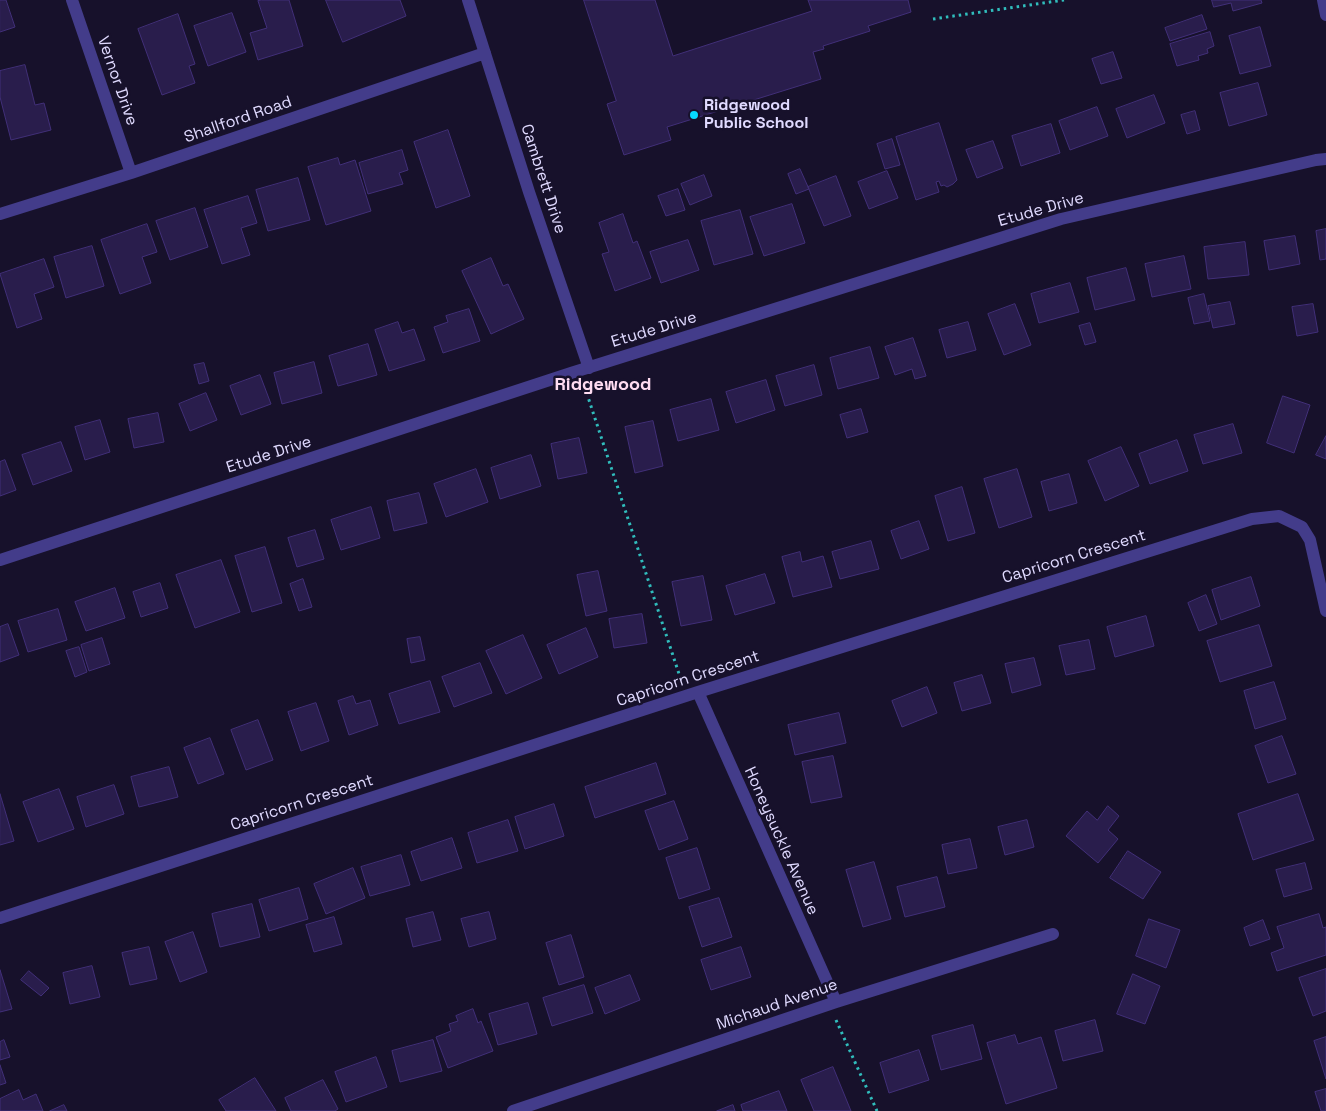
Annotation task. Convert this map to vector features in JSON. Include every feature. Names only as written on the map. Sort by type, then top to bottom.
[{"type":"street","name":"Vernor Drive","points":[[72,0],[131,173]]},
{"type":"street","name":"Cambrett Drive","points":[[468,0],[529,192],[589,368]]},
{"type":"street","points":[[1323,0],[1326,15]]},
{"type":"street","name":"Shallford Road","points":[[0,214],[131,173],[485,53]]},
{"type":"street","name":"Etude Drive","points":[[0,560],[589,368],[1061,219],[1326,159]]},
{"type":"street","name":"Capricorn Crescent","points":[[0,918],[698,692],[1252,518],[1279,516],[1302,527],[1310,540],[1326,612]]},
{"type":"street","name":"Honeysuckle Avenue","points":[[698,692],[836,1002]]},
{"type":"street","name":"Michaud Avenue","points":[[512,1111],[836,1002],[1053,934]]},
{"type":"path","points":[[933,20],[1064,0]]},
{"type":"path","points":[[581,385],[586,390],[682,682]]},
{"type":"path","points":[[835,1018],[877,1111]]},
{"type":"building","points":[[0,0],[6,0],[15,27],[0,32]]},
{"type":"building","points":[[289,0],[303,46],[258,60],[250,33],[267,28],[258,1]]},
{"type":"building","points":[[326,0],[400,0],[406,16],[343,42]]},
{"type":"building","points":[[584,0],[655,0],[673,56],[812,11],[808,0],[908,0],[911,12],[868,26],[870,31],[823,46],[824,49],[813,52],[821,79],[667,127],[671,140],[624,155],[607,104],[616,101]]},
{"type":"building","points":[[1212,0],[1261,0],[1262,3],[1233,11],[1231,3],[1214,7]]},
{"type":"building","points":[[232,13],[246,52],[208,66],[194,26]]},
{"type":"building","points":[[178,14],[195,64],[189,66],[195,83],[162,95],[138,29]]},
{"type":"building","points":[[1202,15],[1207,29],[1170,41],[1165,28]]},
{"type":"building","points":[[1260,27],[1271,66],[1240,74],[1229,36]]},
{"type":"building","points":[[1210,32],[1214,46],[1207,49],[1208,53],[1198,56],[1199,60],[1177,66],[1170,44]]},
{"type":"building","points":[[1113,52],[1122,78],[1101,84],[1092,59]]},
{"type":"building","points":[[25,65],[35,105],[44,103],[51,130],[11,140],[0,97],[0,71]]},
{"type":"building","points":[[1258,83],[1267,115],[1229,126],[1220,93]]},
{"type":"building","points":[[1154,95],[1165,123],[1127,138],[1116,109]]},
{"type":"building","points":[[1097,107],[1108,136],[1070,150],[1059,121]]},
{"type":"building","points":[[1195,111],[1200,130],[1187,134],[1181,115]]},
{"type":"building","points":[[939,123],[957,180],[947,187],[941,186],[939,181],[936,182],[939,192],[916,200],[896,137]]},
{"type":"building","points":[[1051,124],[1060,153],[1021,166],[1012,136]]},
{"type":"building","points":[[448,130],[470,196],[436,208],[414,142]]},
{"type":"building","points":[[892,139],[900,165],[885,169],[877,144]]},
{"type":"building","points":[[993,141],[1003,168],[977,178],[966,150]]},
{"type":"building","points":[[402,150],[408,170],[399,173],[403,184],[368,194],[359,163]]},
{"type":"building","points":[[338,158],[340,165],[355,160],[371,211],[326,225],[308,167]]},
{"type":"building","points":[[800,169],[809,189],[796,194],[788,174]]},
{"type":"building","points":[[887,171],[898,198],[869,209],[858,182]]},
{"type":"building","points":[[704,175],[712,196],[690,205],[681,184]]},
{"type":"building","points":[[836,176],[851,216],[824,226],[808,187]]},
{"type":"building","points":[[298,178],[310,220],[268,231],[256,190]]},
{"type":"building","points":[[678,189],[685,210],[666,216],[658,196]]},
{"type":"building","points":[[248,196],[257,223],[241,228],[250,255],[222,264],[204,210]]},
{"type":"building","points":[[792,204],[805,243],[764,256],[750,217]]},
{"type":"building","points":[[195,208],[208,247],[170,260],[156,221]]},
{"type":"building","points":[[740,210],[753,254],[714,265],[701,221]]},
{"type":"building","points":[[623,214],[633,243],[637,241],[651,278],[615,291],[602,254],[609,252],[599,223]]},
{"type":"building","points":[[147,224],[157,252],[142,257],[151,283],[120,294],[101,240]]},
{"type":"building","points":[[1326,229],[1326,259],[1320,260],[1316,231]]},
{"type":"building","points":[[1295,236],[1300,264],[1269,270],[1264,241]]},
{"type":"building","points":[[688,240],[699,270],[661,283],[650,252]]},
{"type":"building","points":[[1245,242],[1249,275],[1208,279],[1204,247]]},
{"type":"building","points":[[92,246],[104,286],[66,298],[54,257]]},
{"type":"building","points":[[1184,256],[1191,289],[1152,297],[1145,264]]},
{"type":"building","points":[[491,258],[503,286],[508,284],[524,319],[491,334],[462,271]]},
{"type":"building","points":[[44,259],[54,287],[34,294],[42,319],[17,328],[0,274]]},
{"type":"building","points":[[1126,268],[1135,300],[1095,310],[1087,278]]},
{"type":"building","points":[[1070,283],[1079,312],[1039,323],[1031,294]]},
{"type":"building","points":[[1204,294],[1210,321],[1194,324],[1188,298]]},
{"type":"building","points":[[1230,302],[1235,324],[1213,328],[1208,306]]},
{"type":"building","points":[[1015,304],[1031,345],[1004,355],[988,314]]},
{"type":"building","points":[[1313,304],[1318,332],[1297,336],[1292,307]]},
{"type":"building","points":[[469,309],[480,341],[443,353],[434,327],[448,322],[446,316]]},
{"type":"building","points":[[398,322],[402,333],[414,329],[425,360],[389,371],[375,330]]},
{"type":"building","points":[[968,322],[976,350],[947,358],[939,330]]},
{"type":"building","points":[[1090,323],[1096,342],[1085,345],[1079,326]]},
{"type":"building","points":[[913,338],[926,376],[915,379],[912,369],[895,375],[885,347]]},
{"type":"building","points":[[368,344],[377,375],[338,386],[329,356]]},
{"type":"building","points":[[870,347],[879,378],[838,389],[830,358]]},
{"type":"building","points":[[314,362],[322,393],[282,404],[274,373]]},
{"type":"building","points":[[204,363],[209,381],[199,384],[194,365]]},
{"type":"building","points":[[814,365],[822,395],[785,406],[776,376]]},
{"type":"building","points":[[260,375],[271,404],[241,415],[230,386]]},
{"type":"building","points":[[766,380],[775,410],[736,423],[726,392]]},
{"type":"building","points":[[206,393],[217,420],[190,431],[179,404]]},
{"type":"building","points":[[1283,396],[1310,405],[1294,453],[1267,443]]},
{"type":"building","points":[[711,399],[719,430],[678,441],[670,410]]},
{"type":"building","points":[[861,409],[868,432],[847,438],[840,415]]},
{"type":"building","points":[[158,413],[164,442],[134,448],[128,419]]},
{"type":"building","points":[[100,420],[110,452],[85,460],[75,427]]},
{"type":"building","points":[[653,421],[663,466],[635,473],[625,427]]},
{"type":"building","points":[[1233,424],[1242,453],[1203,464],[1194,435]]},
{"type":"building","points":[[1326,436],[1326,459],[1316,455]]},
{"type":"building","points":[[579,438],[587,473],[558,479],[551,444]]},
{"type":"building","points":[[1177,440],[1188,471],[1150,484],[1139,454]]},
{"type":"building","points":[[61,442],[72,471],[33,485],[22,455]]},
{"type":"building","points":[[1121,447],[1139,486],[1105,501],[1088,461]]},
{"type":"building","points":[[531,455],[541,486],[500,499],[491,468]]},
{"type":"building","points":[[5,460],[16,490],[0,496],[0,462]]},
{"type":"building","points":[[476,469],[488,502],[446,517],[434,484]]},
{"type":"building","points":[[1017,469],[1032,517],[999,528],[984,479]]},
{"type":"building","points":[[1069,474],[1077,503],[1049,511],[1041,482]]},
{"type":"building","points":[[962,487],[975,533],[948,541],[935,496]]},
{"type":"building","points":[[419,493],[427,523],[394,531],[387,501]]},
{"type":"building","points":[[371,507],[380,538],[341,550],[331,520]]},
{"type":"building","points":[[919,521],[929,549],[901,559],[891,531]]},
{"type":"building","points":[[315,530],[324,559],[297,567],[288,538]]},
{"type":"building","points":[[871,541],[879,569],[840,579],[832,552]]},
{"type":"building","points":[[265,547],[282,603],[252,612],[235,556]]},
{"type":"building","points":[[800,552],[802,562],[823,556],[832,587],[793,597],[782,557]]},
{"type":"building","points":[[221,560],[240,612],[195,628],[176,575]]},
{"type":"building","points":[[598,571],[607,611],[586,616],[577,575]]},
{"type":"building","points":[[765,574],[775,603],[735,615],[726,586]]},
{"type":"building","points":[[703,576],[712,620],[681,626],[672,582]]},
{"type":"building","points":[[1251,577],[1260,606],[1221,620],[1212,590]]},
{"type":"building","points":[[303,579],[312,607],[299,611],[290,584]]},
{"type":"building","points":[[160,583],[168,608],[141,617],[133,592]]},
{"type":"building","points":[[115,588],[125,618],[86,631],[75,602]]},
{"type":"building","points":[[1206,595],[1217,624],[1199,631],[1188,603]]},
{"type":"building","points":[[58,609],[67,640],[28,652],[18,621]]},
{"type":"building","points":[[642,614],[647,643],[614,648],[609,619]]},
{"type":"building","points":[[1146,616],[1154,646],[1115,657],[1107,627]]},
{"type":"building","points":[[8,624],[19,655],[0,662],[0,627]]},
{"type":"building","points":[[1259,625],[1272,666],[1220,682],[1207,641]]},
{"type":"building","points":[[586,628],[598,657],[559,674],[547,645]]},
{"type":"building","points":[[523,635],[542,678],[506,694],[486,651]]},
{"type":"building","points":[[420,637],[425,660],[411,663],[407,639]]},
{"type":"building","points":[[102,638],[110,664],[89,671],[81,645]]},
{"type":"building","points":[[1089,640],[1095,669],[1066,675],[1059,646]]},
{"type":"building","points":[[79,647],[87,672],[75,677],[66,651]]},
{"type":"building","points":[[1034,658],[1041,685],[1012,693],[1005,664]]},
{"type":"building","points":[[480,663],[492,693],[454,707],[442,677]]},
{"type":"building","points":[[982,675],[991,703],[962,711],[954,683]]},
{"type":"building","points":[[430,681],[440,712],[399,724],[389,694]]},
{"type":"building","points":[[1274,682],[1286,719],[1255,729],[1244,691]]},
{"type":"building","points":[[927,687],[937,713],[902,727],[892,701]]},
{"type":"building","points":[[353,696],[356,704],[370,700],[378,725],[349,735],[338,701]]},
{"type":"building","points":[[316,703],[329,741],[301,751],[288,712]]},
{"type":"building","points":[[839,713],[846,743],[795,755],[788,725]]},
{"type":"building","points":[[258,720],[273,760],[246,770],[231,730]]},
{"type":"building","points":[[1282,736],[1296,774],[1268,783],[1255,746]]},
{"type":"building","points":[[210,738],[224,774],[198,784],[184,748]]},
{"type":"building","points":[[833,756],[842,797],[811,803],[802,762]]},
{"type":"building","points":[[656,763],[666,794],[595,818],[585,787]]},
{"type":"building","points":[[169,767],[178,797],[139,807],[131,777]]},
{"type":"building","points":[[114,785],[124,814],[86,827],[77,797]]},
{"type":"building","points":[[59,789],[74,829],[38,842],[23,802]]},
{"type":"building","points":[[0,794],[14,841],[0,845]]},
{"type":"building","points":[[1298,794],[1314,840],[1253,860],[1238,814]]},
{"type":"building","points":[[674,801],[688,839],[659,850],[645,811]]},
{"type":"building","points":[[554,804],[564,836],[525,849],[515,817]]},
{"type":"building","points":[[1108,806],[1119,816],[1108,830],[1118,839],[1098,863],[1066,836],[1087,811],[1097,820]]},
{"type":"building","points":[[508,820],[518,851],[477,863],[468,833]]},
{"type":"building","points":[[1027,820],[1034,847],[1005,855],[998,827]]},
{"type":"building","points":[[452,838],[462,868],[421,881],[411,852]]},
{"type":"building","points":[[970,839],[977,868],[948,874],[942,845]]},
{"type":"building","points":[[697,848],[710,889],[679,899],[666,858]]},
{"type":"building","points":[[1128,851],[1161,872],[1143,899],[1110,878]]},
{"type":"building","points":[[401,855],[410,885],[370,896],[361,867]]},
{"type":"building","points":[[874,862],[891,919],[863,927],[846,870]]},
{"type":"building","points":[[1305,863],[1312,889],[1284,897],[1276,870]]},
{"type":"building","points":[[353,868],[365,898],[326,914],[314,884]]},
{"type":"building","points":[[937,877],[945,907],[905,917],[897,887]]},
{"type":"building","points":[[299,888],[308,919],[269,931],[259,900]]},
{"type":"building","points":[[719,898],[732,937],[702,947],[689,907]]},
{"type":"building","points":[[252,904],[260,937],[220,947],[212,914]]},
{"type":"building","points":[[433,912],[441,940],[413,947],[406,919]]},
{"type":"building","points":[[489,912],[496,939],[469,947],[461,919]]},
{"type":"building","points":[[1319,914],[1323,928],[1326,927],[1326,955],[1277,971],[1271,953],[1284,948],[1277,927]]},
{"type":"building","points":[[334,917],[342,944],[314,952],[306,925]]},
{"type":"building","points":[[1149,919],[1180,930],[1166,968],[1136,956]]},
{"type":"building","points":[[1263,920],[1270,939],[1250,946],[1244,928]]},
{"type":"building","points":[[193,932],[207,972],[180,982],[165,942]]},
{"type":"building","points":[[571,935],[584,977],[559,985],[546,943]]},
{"type":"building","points":[[149,947],[157,979],[130,985],[122,953]]},
{"type":"building","points":[[741,947],[751,977],[711,990],[701,960]]},
{"type":"building","points":[[92,966],[100,997],[70,1004],[63,973]]},
{"type":"building","points":[[1326,969],[1326,1011],[1313,1016],[1299,978]]},
{"type":"building","points":[[0,970],[12,1009],[0,1012]]},
{"type":"building","points":[[29,971],[49,988],[41,996],[21,980]]},
{"type":"building","points":[[1133,974],[1160,986],[1145,1024],[1117,1014]]},
{"type":"building","points":[[630,975],[640,1000],[605,1014],[595,988]]},
{"type":"building","points":[[584,985],[593,1013],[552,1026],[543,998]]},
{"type":"building","points":[[528,1003],[537,1034],[498,1045],[489,1014]]},
{"type":"building","points":[[473,1009],[478,1023],[481,1021],[493,1051],[448,1068],[436,1037],[451,1031],[449,1024],[458,1021],[456,1016]]},
{"type":"building","points":[[1095,1020],[1103,1051],[1063,1061],[1055,1031]]},
{"type":"building","points":[[973,1025],[982,1059],[941,1070],[932,1036]]},
{"type":"building","points":[[1015,1035],[1018,1044],[1041,1037],[1057,1088],[1006,1104],[987,1043]]},
{"type":"building","points":[[1326,1037],[1326,1079],[1314,1041]]},
{"type":"building","points":[[4,1040],[10,1057],[0,1060],[0,1042]]},
{"type":"building","points":[[433,1040],[442,1071],[400,1082],[392,1051]]},
{"type":"building","points":[[919,1050],[929,1080],[889,1093],[880,1063]]},
{"type":"building","points":[[376,1057],[387,1087],[346,1102],[335,1072]]},
{"type":"building","points":[[0,1065],[6,1083],[0,1085]]},
{"type":"building","points":[[833,1067],[851,1111],[814,1111],[801,1080]]},
{"type":"building","points":[[255,1078],[276,1111],[226,1111],[219,1100]]},
{"type":"building","points":[[323,1080],[338,1109],[335,1111],[291,1111],[285,1098]]},
{"type":"building","points":[[1326,1089],[1326,1111],[1321,1111],[1315,1092]]},
{"type":"building","points":[[19,1090],[23,1100],[36,1094],[43,1111],[0,1111],[0,1099]]},
{"type":"building","points":[[779,1091],[787,1111],[743,1111],[741,1105]]},
{"type":"building","points":[[64,1105],[67,1111],[50,1111]]},
{"type":"building","points":[[733,1105],[735,1111],[717,1111]]},
{"type":"place","name":"Ridgewood Public School","points":[[694,115]]},
{"type":"district","name":"Ridgewood","points":[[603,385]]}]
